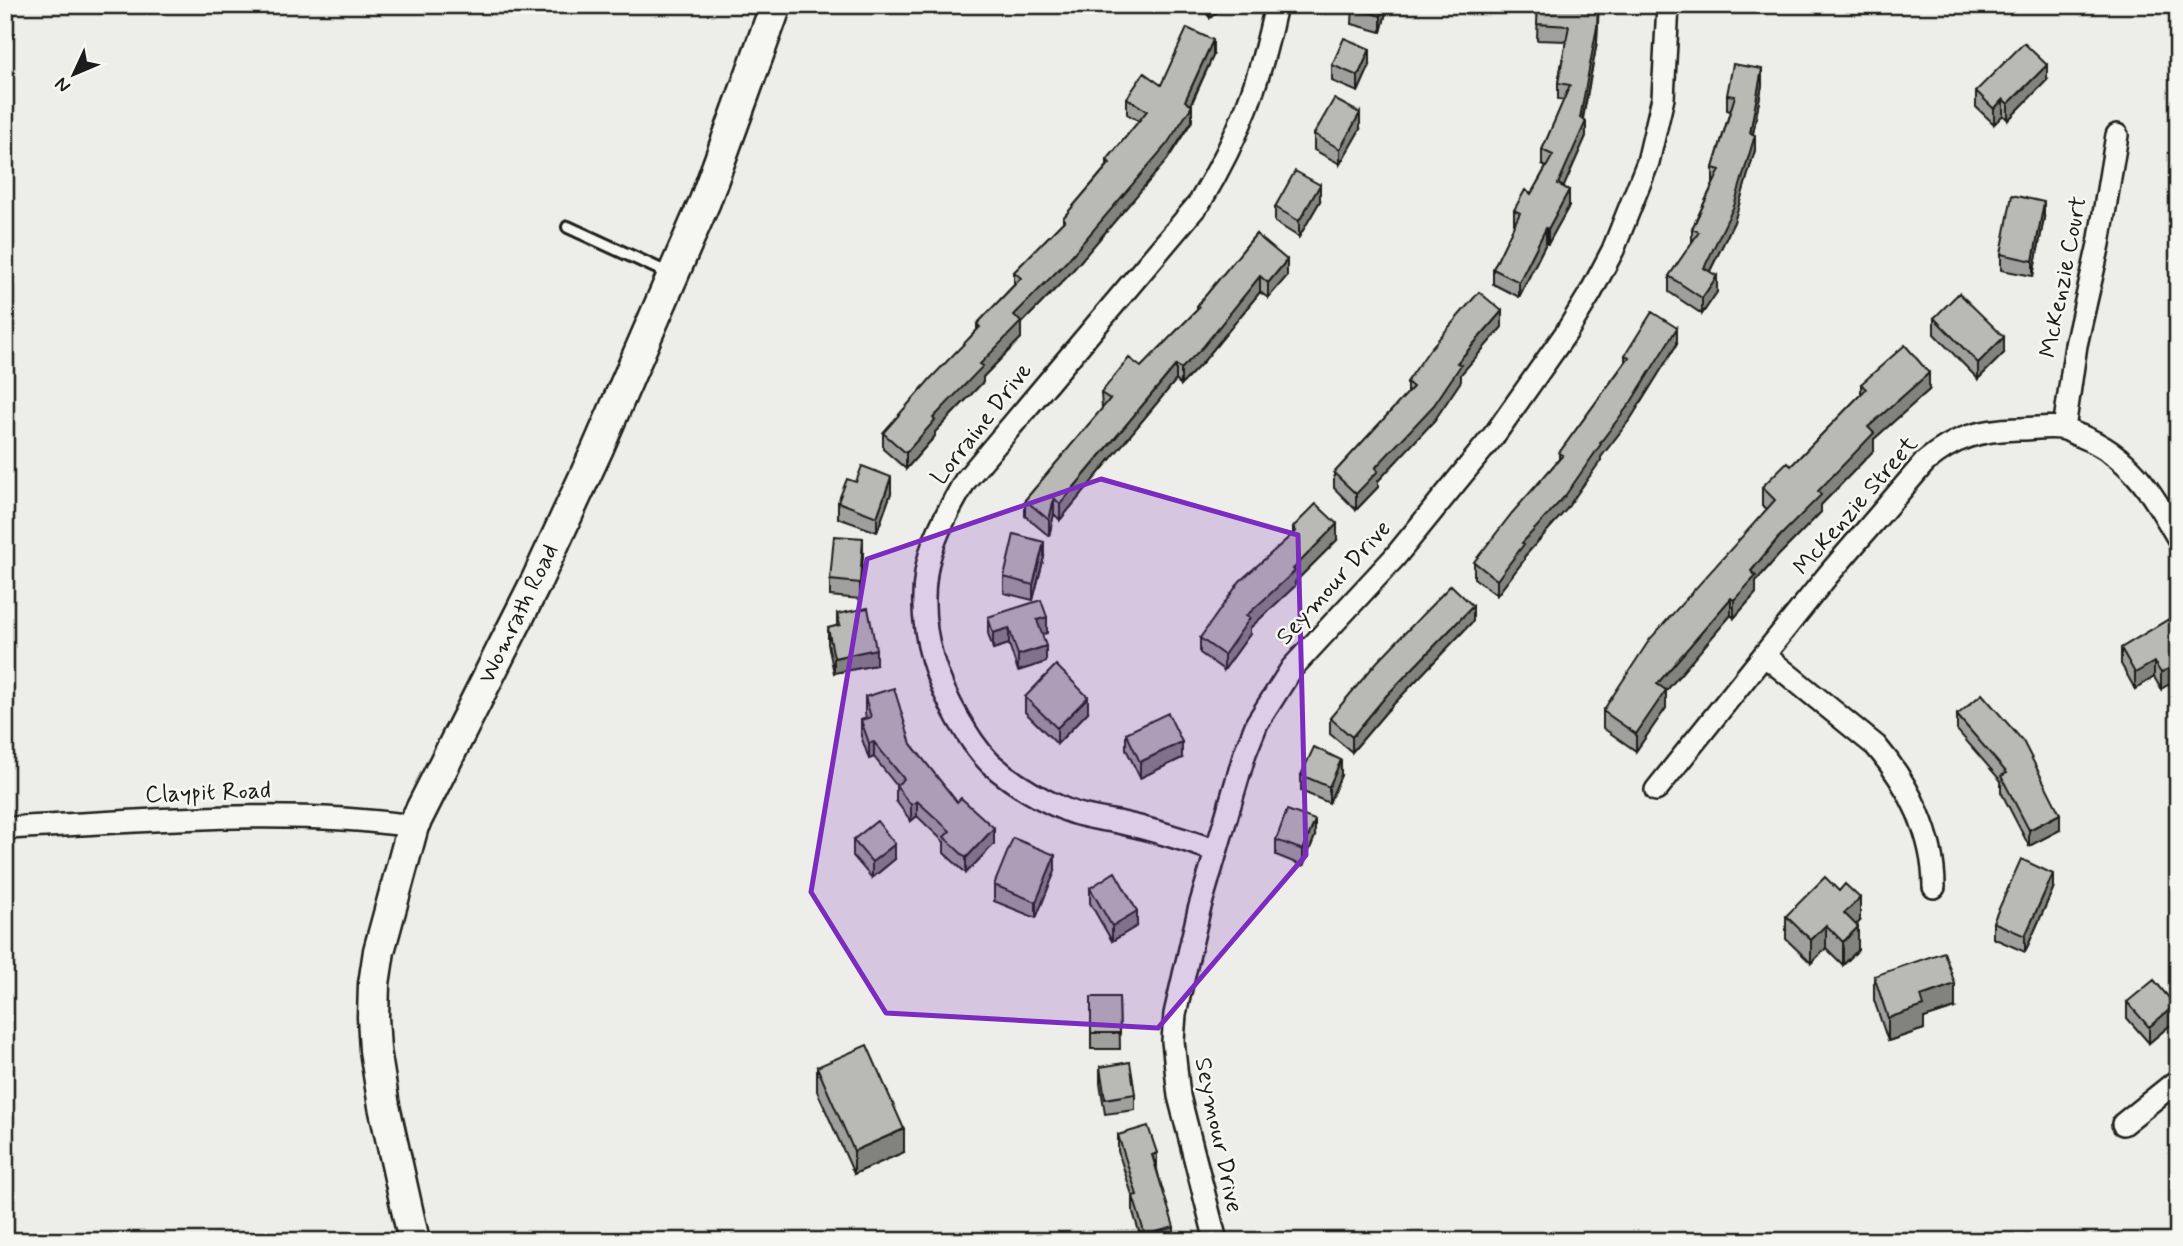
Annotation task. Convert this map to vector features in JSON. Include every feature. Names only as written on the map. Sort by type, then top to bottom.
[{"type":"street","name":"Womrath Road","points":[[414,1241],[384,1106],[373,1017],[379,951],[413,826],[536,582],[597,450],[705,201],[776,5]]},
{"type":"street","name":"Lorraine Drive","points":[[1214,850],[1068,811],[1007,777],[989,762],[974,745],[945,696],[928,648],[924,597],[926,572],[933,546],[944,518],[965,481],[1191,212],[1220,168],[1255,92],[1276,5]]},
{"type":"street","name":"Seymour Drive","points":[[1216,1241],[1179,1096],[1173,1041],[1175,1014],[1214,850],[1245,753],[1257,723],[1273,695],[1310,646],[1394,558],[1496,434],[1591,292],[1627,218],[1648,162],[1663,98],[1668,5]]},
{"type":"street","name":"McKenzie Court","points":[[2064,429],[2076,345],[2099,244],[2117,135]]},
{"type":"street","name":"McKenzie Street","points":[[1656,790],[1764,655],[1925,462],[1940,449],[1965,436],[1993,430],[2064,429],[2092,441],[2135,471],[2150,489],[2178,538]]},
{"type":"street","points":[[1764,655],[1876,746],[1887,759],[1926,832],[1934,866],[1934,887]]},
{"type":"street","name":"Claypit Road","points":[[5,828],[268,816],[320,816],[413,826]]},
{"type":"street","points":[[2123,1124],[2178,1080]]},
{"type":"lane","points":[[568,227],[673,276]]},
{"type":"highlighted area","points":[[1101,479],[1298,535],[1306,855],[1158,1028],[886,1013],[811,892],[867,559]]},
{"type":"building","points":[[1353,5],[1383,5],[1381,16],[1352,8]]},
{"type":"building","points":[[1538,5],[1598,5],[1597,27],[1580,118],[1586,121],[1558,184],[1569,190],[1519,282],[1493,269],[1520,213],[1514,210],[1525,190],[1531,194],[1553,155],[1542,150],[1570,85],[1558,83],[1569,26],[1537,24]]},
{"type":"building","points":[[1187,28],[1213,40],[1185,101],[1192,106],[1167,144],[1067,261],[1014,315],[1021,322],[980,364],[983,366],[933,418],[935,420],[906,453],[883,433],[980,327],[977,324],[1021,278],[1014,272],[1065,220],[1063,218],[1110,163],[1107,160],[1147,111],[1127,98],[1144,73],[1161,85]]},
{"type":"building","points":[[1344,38],[1370,49],[1358,76],[1332,65]]},
{"type":"building","points":[[2024,43],[2047,65],[2008,104],[2003,99],[1994,109],[1976,91]]},
{"type":"building","points":[[1733,64],[1762,69],[1750,133],[1755,135],[1734,206],[1704,268],[1717,276],[1702,298],[1669,276],[1699,232],[1692,229],[1720,170],[1713,168],[1735,96],[1727,95]]},
{"type":"building","points":[[1334,99],[1360,113],[1340,149],[1314,134]]},
{"type":"building","points":[[1295,171],[1320,185],[1299,221],[1275,207]]},
{"type":"building","points":[[2012,195],[2044,202],[2033,261],[2001,254]]},
{"type":"building","points":[[1256,234],[1287,260],[1268,283],[1260,276],[1203,347],[1181,369],[1176,365],[1060,504],[1054,498],[1049,520],[1025,500],[1110,399],[1101,393],[1129,358],[1141,367],[1199,308],[1197,306]]},
{"type":"building","points":[[1479,292],[1502,311],[1457,363],[1461,365],[1434,405],[1375,468],[1378,471],[1356,494],[1334,473],[1413,387],[1407,382],[1430,349]]},
{"type":"building","points":[[1959,293],[2004,337],[1978,363],[1934,318]]},
{"type":"building","points":[[1652,312],[1677,328],[1631,402],[1565,496],[1522,543],[1524,544],[1497,580],[1474,562],[1512,513],[1563,455],[1559,453],[1629,357],[1625,355]]},
{"type":"building","points":[[1905,345],[1929,373],[1868,427],[1874,433],[1818,491],[1821,495],[1778,538],[1751,571],[1756,576],[1734,600],[1731,598],[1657,684],[1666,690],[1636,734],[1603,711],[1650,639],[1775,500],[1762,487],[1787,462],[1791,466],[1866,389],[1861,384]]},
{"type":"building","points":[[862,466],[891,477],[877,517],[838,502],[847,479],[856,482]]},
{"type":"building","points":[[1316,504],[1337,524],[1293,569],[1295,571],[1246,616],[1250,618],[1224,655],[1200,638],[1240,581],[1296,531],[1293,527]]},
{"type":"building","points":[[1014,534],[1044,542],[1033,585],[1004,577]]},
{"type":"building","points":[[834,536],[863,538],[860,583],[830,580]]},
{"type":"building","points":[[1451,585],[1473,606],[1386,696],[1352,737],[1330,718],[1377,662]]},
{"type":"building","points":[[1041,600],[1047,617],[1037,620],[1046,646],[1018,655],[1009,628],[993,633],[988,617]]},
{"type":"building","points":[[868,608],[876,649],[834,658],[828,628],[840,625],[837,614]]},
{"type":"building","points":[[2169,619],[2178,633],[2178,663],[2161,673],[2154,662],[2135,673],[2121,648]]},
{"type":"building","points":[[1056,665],[1088,697],[1057,728],[1025,697]]},
{"type":"building","points":[[894,688],[911,744],[957,802],[961,798],[994,828],[966,858],[944,837],[950,831],[917,801],[911,805],[896,786],[904,779],[874,742],[869,743],[861,720],[871,717],[865,697]]},
{"type":"building","points":[[1982,694],[2023,741],[2060,814],[2029,830],[2001,776],[2007,773],[1957,715]]},
{"type":"building","points":[[1168,713],[1182,742],[1140,762],[1126,733]]},
{"type":"building","points":[[1314,747],[1341,760],[1329,787],[1301,775]]},
{"type":"building","points":[[1287,810],[1315,820],[1303,850],[1276,840]]},
{"type":"building","points":[[877,821],[895,844],[872,862],[853,840]]},
{"type":"building","points":[[1013,838],[1055,855],[1036,902],[994,885]]},
{"type":"building","points":[[2021,859],[2053,874],[2025,936],[1993,922]]},
{"type":"building","points":[[1115,872],[1137,911],[1112,926],[1090,888]]},
{"type":"building","points":[[1825,877],[1839,891],[1845,884],[1860,898],[1844,913],[1858,927],[1843,942],[1826,925],[1811,940],[1786,916]]},
{"type":"building","points":[[1944,952],[1955,984],[1921,996],[1924,1006],[1888,1018],[1874,976]]},
{"type":"building","points":[[2154,980],[2175,1005],[2149,1027],[2127,1002]]},
{"type":"building","points":[[1091,997],[1119,997],[1120,1033],[1091,1033]]},
{"type":"building","points":[[867,1045],[904,1129],[854,1151],[817,1067]]},
{"type":"building","points":[[1130,1062],[1135,1094],[1105,1099],[1100,1067]]},
{"type":"building","points":[[1148,1126],[1157,1153],[1152,1155],[1174,1227],[1145,1235],[1133,1196],[1137,1195],[1118,1135]]}]
